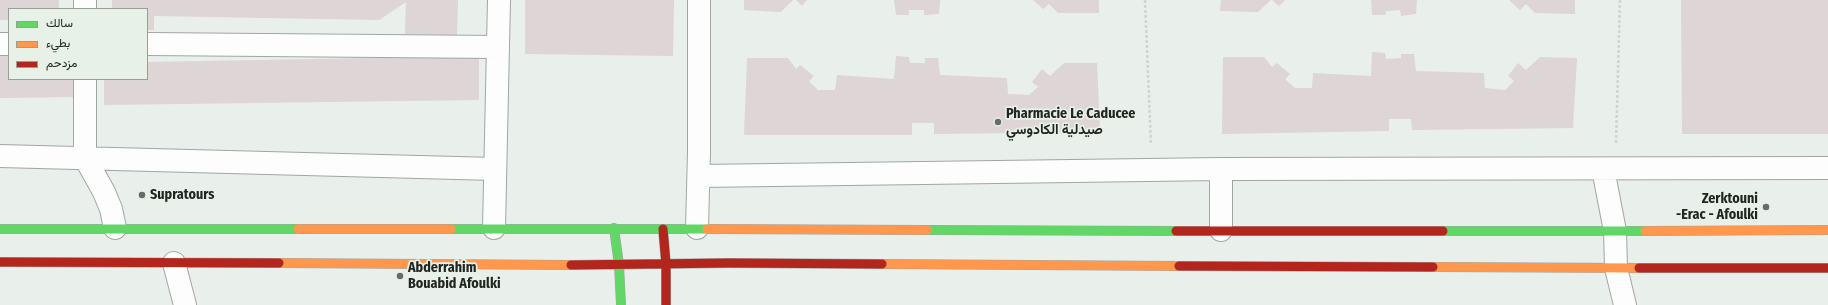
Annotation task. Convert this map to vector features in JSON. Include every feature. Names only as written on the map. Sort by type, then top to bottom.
[{"type":"main road","points":[[614,228],[619,265],[621,305]]},
{"type":"main road","points":[[0,229],[697,228],[1615,231],[1828,230]]},
{"type":"main road","points":[[663,229],[666,264],[666,305]]},
{"type":"main road","points":[[0,262],[619,265],[729,262],[1828,268]]},
{"type":"street","points":[[494,228],[499,0]]},
{"type":"street","points":[[697,228],[699,176],[699,0]]},
{"type":"street","points":[[148,44],[498,46]]},
{"type":"street","points":[[85,80],[85,158],[104,192],[111,209],[115,228]]},
{"type":"street","points":[[0,156],[495,169]]},
{"type":"street","points":[[699,176],[1221,169],[1828,168]]},
{"type":"street","points":[[1221,169],[1221,230]]},
{"type":"street","points":[[1609,169],[1615,231],[1616,268],[1625,305]]},
{"type":"street","points":[[174,263],[185,305]]},
{"type":"path","points":[[1145,0],[1152,170]]},
{"type":"path","points":[[1609,169],[1620,0]]},
{"type":"building","points":[[0,0],[59,0],[59,8],[8,8],[8,20],[0,20]]},
{"type":"building","points":[[112,0],[458,0],[457,35],[405,34],[406,2],[379,20],[154,16],[154,30],[148,30],[148,8],[112,8]]},
{"type":"building","points":[[525,0],[674,0],[673,56],[525,54]]},
{"type":"building","points":[[744,0],[793,0],[781,12],[744,10]]},
{"type":"building","points":[[796,0],[807,0],[802,6]]},
{"type":"building","points":[[894,0],[940,0],[939,14],[924,15],[924,10],[909,10],[909,15],[896,15]]},
{"type":"building","points":[[1033,0],[1099,0],[1099,13],[1058,13],[1049,4],[1043,9]]},
{"type":"building","points":[[1221,0],[1271,0],[1258,12],[1220,11]]},
{"type":"building","points":[[1272,0],[1285,0],[1279,6]]},
{"type":"building","points":[[1371,0],[1417,0],[1416,14],[1401,16],[1400,10],[1386,11],[1385,15],[1372,15]]},
{"type":"building","points":[[1509,0],[1575,0],[1575,14],[1535,13],[1526,4],[1520,10]]},
{"type":"building","points":[[1681,0],[1828,0],[1828,134],[1682,134]]},
{"type":"building","points":[[0,49],[8,49],[8,80],[75,80],[76,97],[0,98]]},
{"type":"building","points":[[1372,52],[1385,53],[1386,59],[1401,58],[1401,54],[1414,54],[1416,71],[1484,73],[1485,88],[1505,90],[1514,81],[1508,76],[1518,63],[1526,70],[1540,57],[1577,58],[1573,128],[1412,130],[1411,119],[1389,119],[1389,131],[1222,134],[1223,57],[1264,57],[1272,67],[1277,63],[1290,74],[1285,79],[1295,88],[1312,88],[1313,73],[1371,76]]},
{"type":"building","points":[[479,56],[479,100],[104,105],[104,80],[148,80],[148,62]]},
{"type":"building","points":[[896,56],[909,57],[910,63],[925,63],[925,58],[938,58],[940,75],[1007,78],[1008,94],[1029,95],[1038,87],[1032,82],[1042,69],[1050,76],[1064,63],[1097,63],[1100,132],[934,134],[934,123],[912,123],[912,135],[744,135],[747,58],[788,58],[796,69],[800,65],[814,76],[809,81],[818,90],[835,90],[837,75],[894,79]]},
{"type":"traffic: fast","points":[[614,228],[619,265],[621,305]]},
{"type":"traffic: fast","points":[[0,229],[298,229]]},
{"type":"traffic: fast","points":[[451,229],[707,229]]},
{"type":"traffic: fast","points":[[927,230],[1176,231]]},
{"type":"traffic: fast","points":[[1443,231],[1645,231]]},
{"type":"traffic: slow","points":[[298,229],[451,229]]},
{"type":"traffic: slow","points":[[707,229],[927,230]]},
{"type":"traffic: slow","points":[[1645,231],[1828,230]]},
{"type":"traffic: slow","points":[[279,263],[571,265]]},
{"type":"traffic: slow","points":[[882,264],[1179,266]]},
{"type":"traffic: slow","points":[[1433,267],[1639,268]]},
{"type":"traffic: jam","points":[[663,229],[666,264],[666,305]]},
{"type":"traffic: jam","points":[[1176,231],[1443,231]]},
{"type":"traffic: jam","points":[[0,262],[279,263]]},
{"type":"traffic: jam","points":[[571,265],[729,263],[882,264]]},
{"type":"traffic: jam","points":[[1179,266],[1433,267]]},
{"type":"traffic: jam","points":[[1639,268],[1828,268]]},
{"type":"place","name":"Pharmacie Le Caducee صيدلية الكادوسي","points":[[998,122]]},
{"type":"place","name":"Supratours","points":[[142,195]]},
{"type":"place","name":"Zerktouni -Erac - Afoulki","points":[[1766,207]]},
{"type":"place","name":"Abderrahim Bouabid Afoulki","points":[[400,276]]}]
